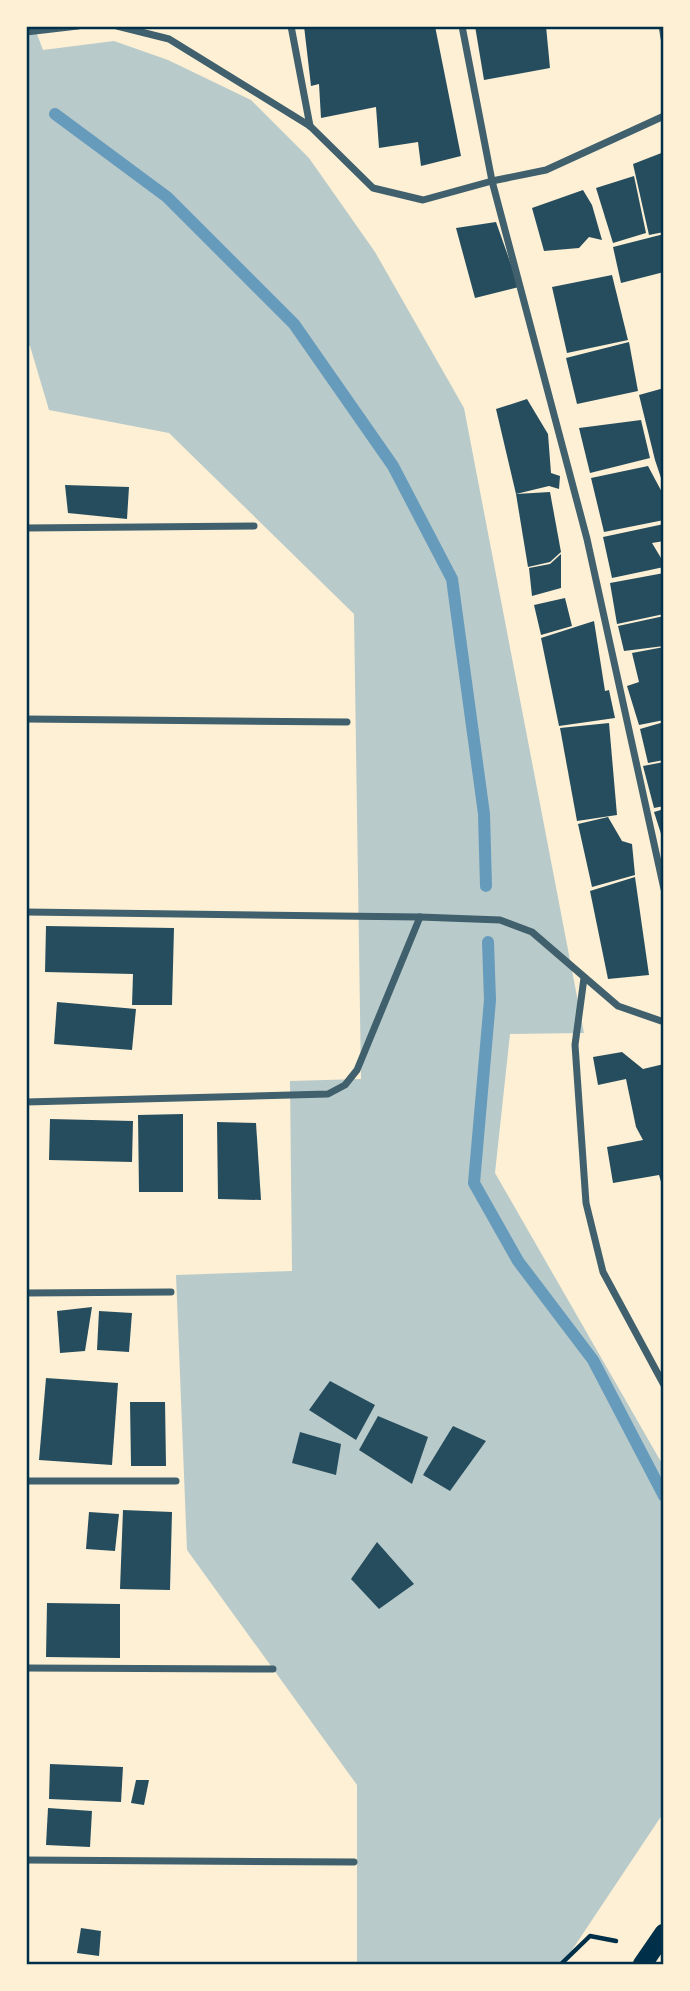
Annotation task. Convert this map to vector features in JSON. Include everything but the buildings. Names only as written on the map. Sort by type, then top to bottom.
[{"type":"highway","points":[[642,1965],[664,1933]]},
{"type":"street","points":[[26,33],[78,26]]},
{"type":"street","points":[[117,26],[169,39],[310,126],[373,187],[423,200],[492,181],[546,170],[664,116]]},
{"type":"street","points":[[292,26],[310,126]]},
{"type":"street","points":[[462,26],[492,181],[587,539],[664,889]]},
{"type":"street","points":[[662,26],[664,38]]},
{"type":"street","points":[[26,528],[254,526]]},
{"type":"street","points":[[26,719],[348,722]]},
{"type":"street","points":[[26,912],[500,920],[533,932],[618,1006],[664,1022]]},
{"type":"street","points":[[26,1102],[328,1094],[345,1085],[357,1070],[420,917]]},
{"type":"street","points":[[584,978],[575,1045],[586,1203],[603,1272],[664,1385]]},
{"type":"street","points":[[26,1293],[171,1292]]},
{"type":"street","points":[[26,1480],[176,1481]]},
{"type":"street","points":[[26,1668],[273,1669]]},
{"type":"street","points":[[26,1860],[354,1862]]},
{"type":"path","points":[[560,1965],[590,1936],[617,1941]]},
{"type":"shaded area","points":[[26,26],[34,26],[43,50],[114,41],[168,60],[251,100],[309,158],[375,252],[464,408],[584,1033],[510,1034],[495,1173],[664,1467],[664,1812],[562,1965],[357,1965],[357,1785],[187,1550],[176,1275],[292,1271],[290,1081],[361,1079],[354,614],[169,433],[49,410],[30,346],[26,343]]},
{"type":"waterway","points":[[55,114],[167,197],[294,324],[393,466],[452,579],[484,814],[486,886]]},
{"type":"waterway","points":[[488,942],[490,1000],[474,1183],[518,1261],[593,1360],[664,1496]]}]
